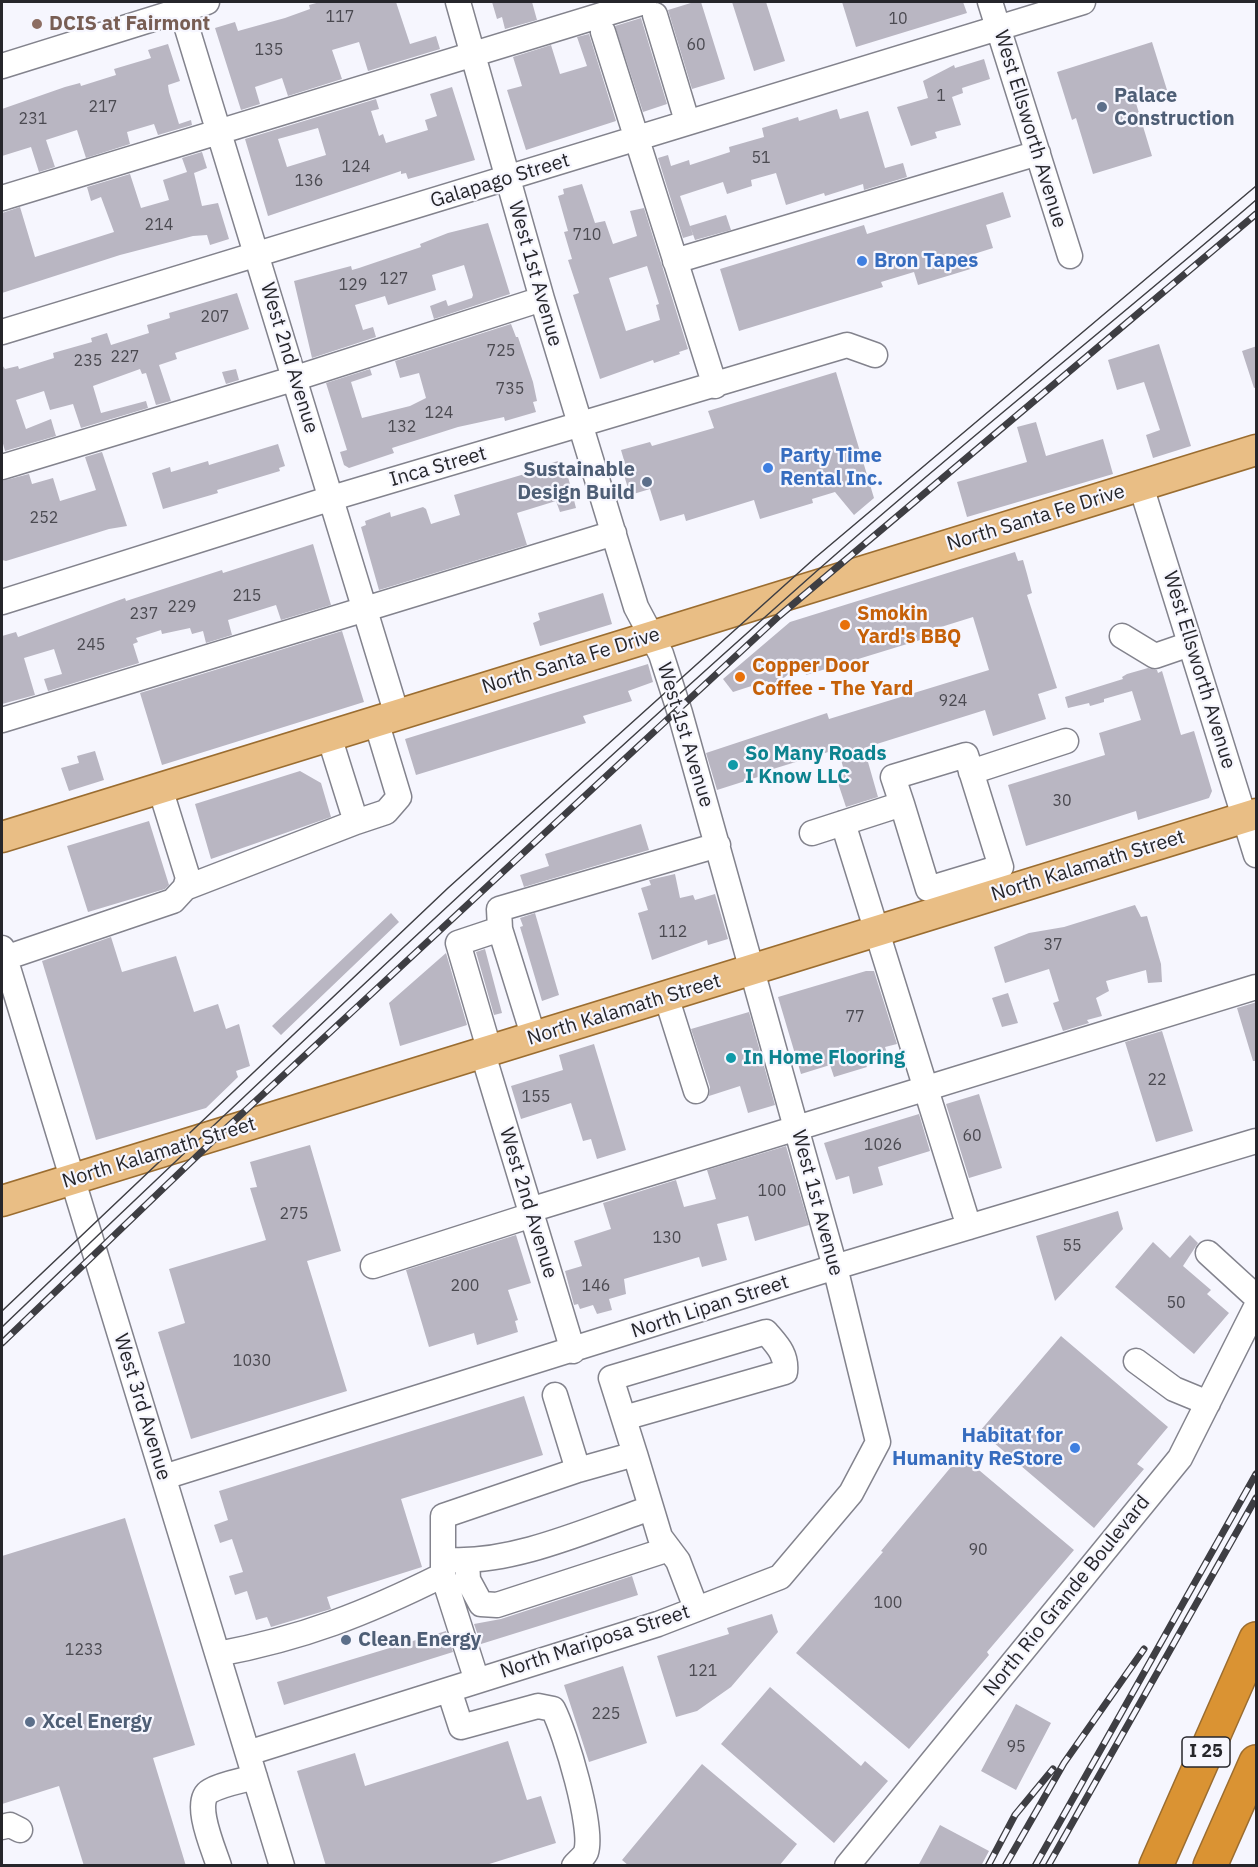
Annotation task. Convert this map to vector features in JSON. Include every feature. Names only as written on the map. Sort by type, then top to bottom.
[{"type":"highway","name":"I 25","points":[[1156,1866],[1257,1639]]},
{"type":"highway","name":"I 25","points":[[1210,1866],[1257,1762]]},
{"type":"main road","name":"North Santa Fe Drive","points":[[2,837],[1257,450]]},
{"type":"main road","name":"North Kalamath Street","points":[[2,1201],[487,1053],[1251,815]]},
{"type":"street","points":[[2,66],[180,6],[207,2]]},
{"type":"street","name":"West 1st Avenue","points":[[458,2],[580,426],[636,607],[665,666],[718,845],[835,1267],[878,1442]]},
{"type":"street","name":"West Ellsworth Avenue","points":[[990,2],[1070,256]]},
{"type":"street","name":"Galapago Street","points":[[2,332],[508,179],[687,121],[1083,2]]},
{"type":"street","name":"West 2nd Avenue","points":[[180,6],[220,130],[365,609],[387,718],[399,797],[386,812],[356,822]]},
{"type":"street","points":[[2,198],[473,54],[649,8],[687,121]]},
{"type":"street","points":[[603,32],[715,386]]},
{"type":"street","points":[[675,261],[1038,153]]},
{"type":"street","points":[[2,467],[296,378],[542,299]]},
{"type":"street","name":"Inca Street","points":[[2,602],[332,498],[848,345],[875,355]]},
{"type":"street","name":"West Ellsworth Avenue","points":[[1141,486],[1190,644],[1251,815],[1257,855]]},
{"type":"street","points":[[2,720],[614,533]]},
{"type":"street","points":[[1122,636],[1155,656],[1190,644]]},
{"type":"street","points":[[3,953],[173,901],[186,888],[356,822],[329,736]]},
{"type":"street","points":[[972,772],[1066,741]]},
{"type":"street","points":[[966,755],[1001,867],[928,889],[902,804],[893,777],[966,755]]},
{"type":"street","points":[[160,788],[188,878],[186,888]]},
{"type":"street","points":[[812,833],[902,804]]},
{"type":"street","points":[[843,823],[969,1227]]},
{"type":"street","points":[[534,1038],[500,929],[500,909],[718,845]]},
{"type":"street","name":"West 2nd Avenue","points":[[500,929],[458,943],[531,1213],[573,1351]]},
{"type":"street","name":"West 3rd Avenue","points":[[3,953],[11,1013],[72,1179],[282,1866]]},
{"type":"street","points":[[373,1266],[531,1213],[1257,987]]},
{"type":"street","points":[[666,996],[696,1091]]},
{"type":"street","name":"North Lipan Street","points":[[164,1477],[573,1351],[835,1267],[1257,1141]]},
{"type":"street","points":[[1208,1252],[1257,1297]]},
{"type":"street","name":"North Rio Grande Boulevard","points":[[847,1866],[1180,1458],[1257,1307]]},
{"type":"street","points":[[624,1418],[785,1372],[786,1360],[766,1332],[611,1378],[660,1536],[678,1561],[696,1608]]},
{"type":"street","points":[[1136,1361],[1174,1389],[1208,1403]]},
{"type":"street","points":[[555,1395],[578,1470]]},
{"type":"street","name":"North Mariposa Street","points":[[248,1753],[658,1624],[780,1577],[851,1492],[878,1442]]},
{"type":"street","points":[[477,1681],[443,1568],[443,1516],[578,1470],[635,1454]]},
{"type":"street","points":[[218,1654],[278,1642],[338,1623],[443,1568],[467,1561],[529,1550],[651,1508]]},
{"type":"street","points":[[467,1561],[468,1580],[481,1604],[497,1605],[669,1549]]},
{"type":"street","points":[[449,1690],[461,1727],[538,1706],[553,1709],[563,1727],[589,1834],[585,1854],[574,1866]]},
{"type":"street","points":[[219,1866],[202,1813],[203,1798],[209,1791],[255,1778]]},
{"type":"building","points":[[320,2],[396,2],[410,44],[436,36],[440,49],[368,71],[359,42],[332,50],[342,79],[288,96],[282,78],[255,87],[260,104],[241,110],[215,28],[235,22],[238,31],[285,18],[310,9],[309,5]]},
{"type":"building","points":[[492,2],[532,2],[537,20],[505,29],[502,17],[497,19]]},
{"type":"building","points":[[701,2],[725,79],[692,89],[668,10]]},
{"type":"building","points":[[732,2],[766,2],[785,61],[754,71]]},
{"type":"building","points":[[842,2],[963,2],[967,13],[856,47]]},
{"type":"building","points":[[641,18],[667,104],[643,112],[615,26]]},
{"type":"building","points":[[589,34],[616,121],[526,150],[507,90],[522,86],[513,57],[551,45],[560,74],[587,66],[577,37]]},
{"type":"building","name":"Palace Construction","points":[[1152,42],[1167,90],[1135,100],[1152,156],[1093,174],[1076,118],[1072,120],[1057,72]]},
{"type":"building","points":[[168,44],[180,81],[168,85],[169,92],[179,124],[191,120],[192,125],[158,135],[154,124],[127,132],[130,144],[86,158],[77,130],[46,140],[55,167],[39,172],[31,147],[2,156],[2,109],[65,87],[80,83],[81,86],[116,75],[114,69],[151,58],[148,50]]},
{"type":"building","points":[[984,59],[990,79],[962,88],[963,93],[952,97],[961,125],[935,132],[937,138],[911,146],[897,107],[928,98],[923,81],[954,65],[955,68]]},
{"type":"building","points":[[452,87],[475,160],[408,179],[406,173],[401,174],[401,171],[268,216],[245,139],[376,99],[379,109],[371,111],[379,136],[383,134],[386,143],[428,130],[425,120],[437,116],[430,94]],"holes":[[[318,128],[326,155],[287,167],[278,139]]]},
{"type":"building","points":[[837,109],[840,119],[868,111],[885,168],[903,163],[907,177],[864,190],[863,184],[825,196],[824,193],[786,205],[776,173],[751,180],[752,186],[727,194],[723,182],[680,196],[693,235],[683,238],[658,158],[668,155],[671,166],[689,160],[690,165],[730,152],[729,147],[764,137],[762,128],[798,117],[799,121]]},
{"type":"building","points":[[202,152],[207,168],[194,173],[202,206],[218,203],[229,239],[210,245],[207,235],[193,236],[120,255],[2,293],[2,213],[20,207],[35,257],[114,232],[101,197],[91,201],[87,187],[130,174],[141,208],[169,200],[163,180],[187,172],[182,158]]},
{"type":"building","points":[[582,184],[595,223],[605,221],[613,244],[637,236],[630,211],[644,208],[688,349],[654,363],[653,360],[600,379],[573,295],[579,293],[568,260],[572,259],[564,232],[568,231],[558,196],[564,194],[563,189]],"holes":[[[647,266],[659,304],[656,305],[660,320],[626,331],[609,278]]]},
{"type":"building","name":"Bron Tapes","points":[[1003,192],[1011,217],[986,225],[993,248],[974,254],[977,267],[918,285],[914,272],[881,282],[883,287],[739,331],[720,269],[864,225],[867,234]]},
{"type":"building","points":[[726,215],[731,230],[695,240],[690,226]]},
{"type":"building","points":[[488,223],[510,294],[434,319],[430,306],[446,300],[448,306],[472,298],[473,295],[464,265],[432,275],[436,290],[388,305],[385,296],[355,305],[363,330],[373,327],[376,337],[312,358],[294,281],[351,266],[352,270],[359,268],[421,247],[420,244],[448,233]]},
{"type":"building","points":[[237,293],[249,329],[175,353],[177,359],[159,365],[171,401],[156,405],[146,373],[142,374],[140,369],[93,386],[101,413],[146,401],[148,408],[81,428],[73,404],[50,410],[44,391],[16,400],[26,429],[51,419],[56,436],[5,451],[2,440],[2,365],[5,369],[18,366],[19,369],[54,358],[53,353],[92,342],[91,338],[107,333],[111,345],[149,333],[147,325],[170,318],[169,313]]},
{"type":"building","points":[[511,324],[518,337],[533,382],[537,401],[533,402],[536,412],[505,421],[504,417],[458,427],[392,448],[394,453],[349,468],[344,465],[340,452],[347,450],[326,383],[370,369],[372,375],[351,382],[362,418],[410,406],[426,398],[419,373],[400,378],[395,361]]},
{"type":"building","points":[[1159,344],[1191,446],[1153,458],[1146,435],[1160,430],[1144,382],[1117,390],[1108,360]]},
{"type":"building","points":[[1257,346],[1257,387],[1254,388],[1242,351]]},
{"type":"building","points":[[236,369],[239,380],[226,384],[222,372]]},
{"type":"building","name":"Party Time Rental Inc.","points":[[836,372],[874,498],[854,515],[835,492],[812,499],[813,503],[760,519],[754,500],[686,521],[684,514],[660,521],[650,489],[630,495],[624,475],[628,474],[621,450],[650,442],[652,446],[714,428],[708,411]]},
{"type":"building","points":[[1036,422],[1046,456],[1103,439],[1113,474],[967,517],[957,482],[1027,462],[1017,427]]},
{"type":"building","points":[[278,444],[285,466],[279,468],[280,471],[163,509],[152,473],[170,467],[171,472],[208,461],[209,465]]},
{"type":"building","points":[[102,452],[127,526],[109,529],[6,561],[2,560],[2,481],[29,474],[32,484],[53,478],[60,501],[96,490],[85,457]]},
{"type":"building","points":[[558,461],[560,467],[565,465],[576,508],[560,512],[556,501],[517,513],[527,545],[379,590],[361,527],[366,525],[365,521],[390,512],[391,517],[423,507],[426,509],[431,524],[460,515],[454,495],[528,473],[527,471]]},
{"type":"building","points":[[313,544],[331,605],[281,620],[276,605],[228,620],[232,635],[206,643],[203,631],[192,634],[190,628],[162,634],[161,630],[136,638],[138,642],[133,644],[139,663],[48,691],[44,679],[62,674],[54,649],[24,658],[35,695],[2,704],[2,636],[16,632],[18,637],[125,598],[126,601]]},
{"type":"building","points":[[1015,552],[1018,561],[1023,560],[1032,593],[1027,595],[1057,688],[1038,694],[1046,719],[993,736],[985,710],[864,748],[878,797],[846,807],[836,777],[845,774],[838,749],[760,773],[761,776],[717,790],[706,753],[827,713],[829,719],[989,670],[973,617],[941,627],[943,633],[806,675],[803,662],[773,687],[767,681],[733,692],[723,679],[790,622]]},
{"type":"building","points":[[603,593],[612,624],[540,646],[533,623],[540,620],[538,613]]},
{"type":"building","points":[[342,631],[364,702],[162,765],[140,693]]},
{"type":"building","points":[[648,664],[653,682],[628,691],[632,701],[583,716],[586,723],[416,775],[405,739]]},
{"type":"building","points":[[1148,668],[1157,670],[1158,673],[1162,671],[1181,735],[1194,731],[1212,791],[1209,798],[1138,820],[1136,811],[1026,846],[1008,785],[1105,755],[1099,733],[1141,720],[1132,691],[1104,699],[1104,702],[1090,706],[1089,703],[1068,708],[1065,697],[1123,679],[1122,677],[1127,674]]},
{"type":"building","points":[[95,751],[104,780],[69,791],[61,768],[79,763],[77,756]]},
{"type":"building","points":[[300,771],[321,783],[331,817],[211,859],[195,804]]},
{"type":"building","points":[[149,821],[169,885],[165,889],[88,912],[67,846]]},
{"type":"building","points":[[641,824],[649,850],[524,887],[520,875],[549,866],[545,854]]},
{"type":"building","points":[[675,874],[680,898],[693,895],[695,900],[715,894],[728,939],[708,945],[707,940],[652,960],[638,913],[648,910],[641,888],[651,885],[649,880]]},
{"type":"building","points":[[1135,905],[1141,917],[1147,916],[1161,964],[1162,982],[1148,983],[1146,970],[1106,981],[1109,991],[1096,998],[1102,1016],[1087,1020],[1089,1023],[1063,1031],[1053,1003],[1059,1001],[1049,969],[1005,983],[994,947],[1029,933],[1064,927]]},
{"type":"building","points":[[391,913],[399,922],[281,1035],[272,1026]]},
{"type":"building","points":[[535,913],[559,995],[542,1001],[520,927],[523,926],[520,918]]},
{"type":"building","points":[[111,937],[122,972],[176,956],[194,1012],[218,1004],[226,1029],[239,1024],[250,1066],[236,1071],[238,1077],[206,1108],[96,1140],[42,961]]},
{"type":"building","points":[[485,949],[502,1013],[494,1015],[476,952]]},
{"type":"building","points":[[446,953],[467,1025],[400,1046],[389,1003]]},
{"type":"building","points":[[866,971],[874,971],[897,1044],[885,1047],[888,1056],[865,1063],[867,1067],[834,1077],[830,1065],[801,1074],[778,997]]},
{"type":"building","points":[[1008,993],[1018,1023],[1002,1027],[992,998]]},
{"type":"building","points":[[1257,1002],[1257,1061],[1253,1061],[1237,1008]]},
{"type":"building","name":"In Home Flooring","points":[[749,1012],[775,1105],[748,1113],[740,1086],[709,1096],[710,1087],[691,1029]]},
{"type":"building","points":[[1162,1031],[1193,1131],[1156,1142],[1125,1042]]},
{"type":"building","points":[[594,1044],[626,1150],[597,1159],[591,1139],[583,1141],[571,1103],[521,1119],[511,1086],[563,1070],[559,1055]]},
{"type":"building","points":[[979,1094],[1002,1168],[969,1178],[946,1104]]},
{"type":"building","points":[[919,1114],[930,1151],[878,1167],[883,1185],[853,1194],[849,1176],[836,1180],[824,1143]]},
{"type":"building","points":[[310,1145],[341,1251],[307,1261],[347,1391],[191,1439],[158,1332],[185,1323],[169,1269],[266,1240],[250,1188],[257,1187],[250,1162]]},
{"type":"building","points":[[786,1146],[809,1225],[755,1241],[748,1216],[717,1224],[727,1260],[702,1267],[699,1257],[624,1279],[626,1294],[609,1299],[612,1310],[597,1314],[593,1305],[580,1309],[578,1304],[574,1305],[565,1271],[582,1266],[574,1241],[611,1229],[603,1203],[676,1180],[684,1207],[716,1199],[707,1170]]},
{"type":"building","points":[[1118,1211],[1123,1229],[1055,1301],[1036,1236]]},
{"type":"building","points":[[516,1235],[531,1283],[508,1290],[518,1320],[515,1321],[518,1332],[477,1345],[474,1333],[429,1347],[406,1270]]},
{"type":"building","points":[[1190,1235],[1198,1243],[1183,1266],[1211,1290],[1207,1294],[1229,1313],[1194,1354],[1115,1287],[1153,1242],[1170,1258]]},
{"type":"building","name":"Habitat for Humanity ReStore","points":[[1061,1336],[1168,1427],[1137,1464],[1144,1469],[1094,1528],[980,1431]]},
{"type":"building","points":[[524,1396],[543,1455],[401,1499],[422,1567],[327,1597],[331,1609],[271,1627],[267,1617],[256,1620],[247,1591],[235,1595],[229,1576],[243,1572],[232,1539],[220,1543],[214,1525],[228,1520],[219,1491]]},
{"type":"building","points":[[961,1455],[1074,1550],[987,1652],[989,1655],[909,1749],[796,1653],[883,1552],[881,1551]]},
{"type":"building","points":[[125,1518],[195,1745],[153,1758],[186,1866],[84,1866],[59,1786],[2,1804],[2,1556]]},
{"type":"building","points":[[632,1576],[638,1595],[481,1644],[474,1624],[501,1619]]},
{"type":"building","points":[[772,1614],[778,1632],[731,1687],[697,1711],[676,1717],[657,1656],[729,1634],[727,1628]]},
{"type":"building","points":[[446,1631],[453,1652],[284,1705],[277,1682]]},
{"type":"building","points":[[623,1666],[647,1743],[589,1762],[564,1685]]},
{"type":"building","points":[[770,1687],[861,1766],[865,1761],[888,1781],[834,1843],[721,1744]]},
{"type":"building","points":[[1016,1704],[1051,1723],[1016,1790],[981,1771]]},
{"type":"building","points":[[508,1741],[527,1800],[541,1796],[556,1843],[483,1866],[326,1866],[297,1771],[355,1753],[365,1786]]},
{"type":"building","points":[[702,1764],[797,1844],[779,1866],[629,1866],[622,1860]]},
{"type":"building","points":[[940,1825],[989,1851],[981,1866],[918,1866]]},
{"type":"tram line","points":[[2,1311],[448,888],[816,557],[1256,186]]},
{"type":"tram line","points":[[2,1327],[402,948],[707,669],[920,482],[1256,200]]},
{"type":"railway","points":[[2,1343],[219,1135],[779,616],[1256,214]]},
{"type":"railway","points":[[1035,1866],[1256,1474]]},
{"type":"railway","points":[[1048,1866],[1256,1498]]},
{"type":"railway","points":[[1005,1866],[1064,1763],[1144,1649]]},
{"type":"railway","points":[[988,1866],[1015,1815],[1053,1769]]},
{"type":"place","name":"DCIS at Fairmont","points":[[37,24]]},
{"type":"place","name":"Palace Construction","points":[[1102,107]]},
{"type":"place","name":"Bron Tapes","points":[[862,261]]},
{"type":"place","name":"Party Time Rental Inc.","points":[[768,468]]},
{"type":"place","name":"Sustainable Design Build","points":[[647,482]]},
{"type":"place","name":"Smokin Yard's BBQ","points":[[845,625]]},
{"type":"place","name":"Copper Door Coffee - The Yard","points":[[740,677]]},
{"type":"place","name":"So Many Roads I Know LLC","points":[[733,765]]},
{"type":"place","name":"In Home Flooring","points":[[731,1058]]},
{"type":"place","name":"Habitat for Humanity ReStore","points":[[1075,1448]]},
{"type":"place","name":"Clean Energy","points":[[346,1640]]},
{"type":"place","name":"Xcel Energy","points":[[30,1722]]}]
